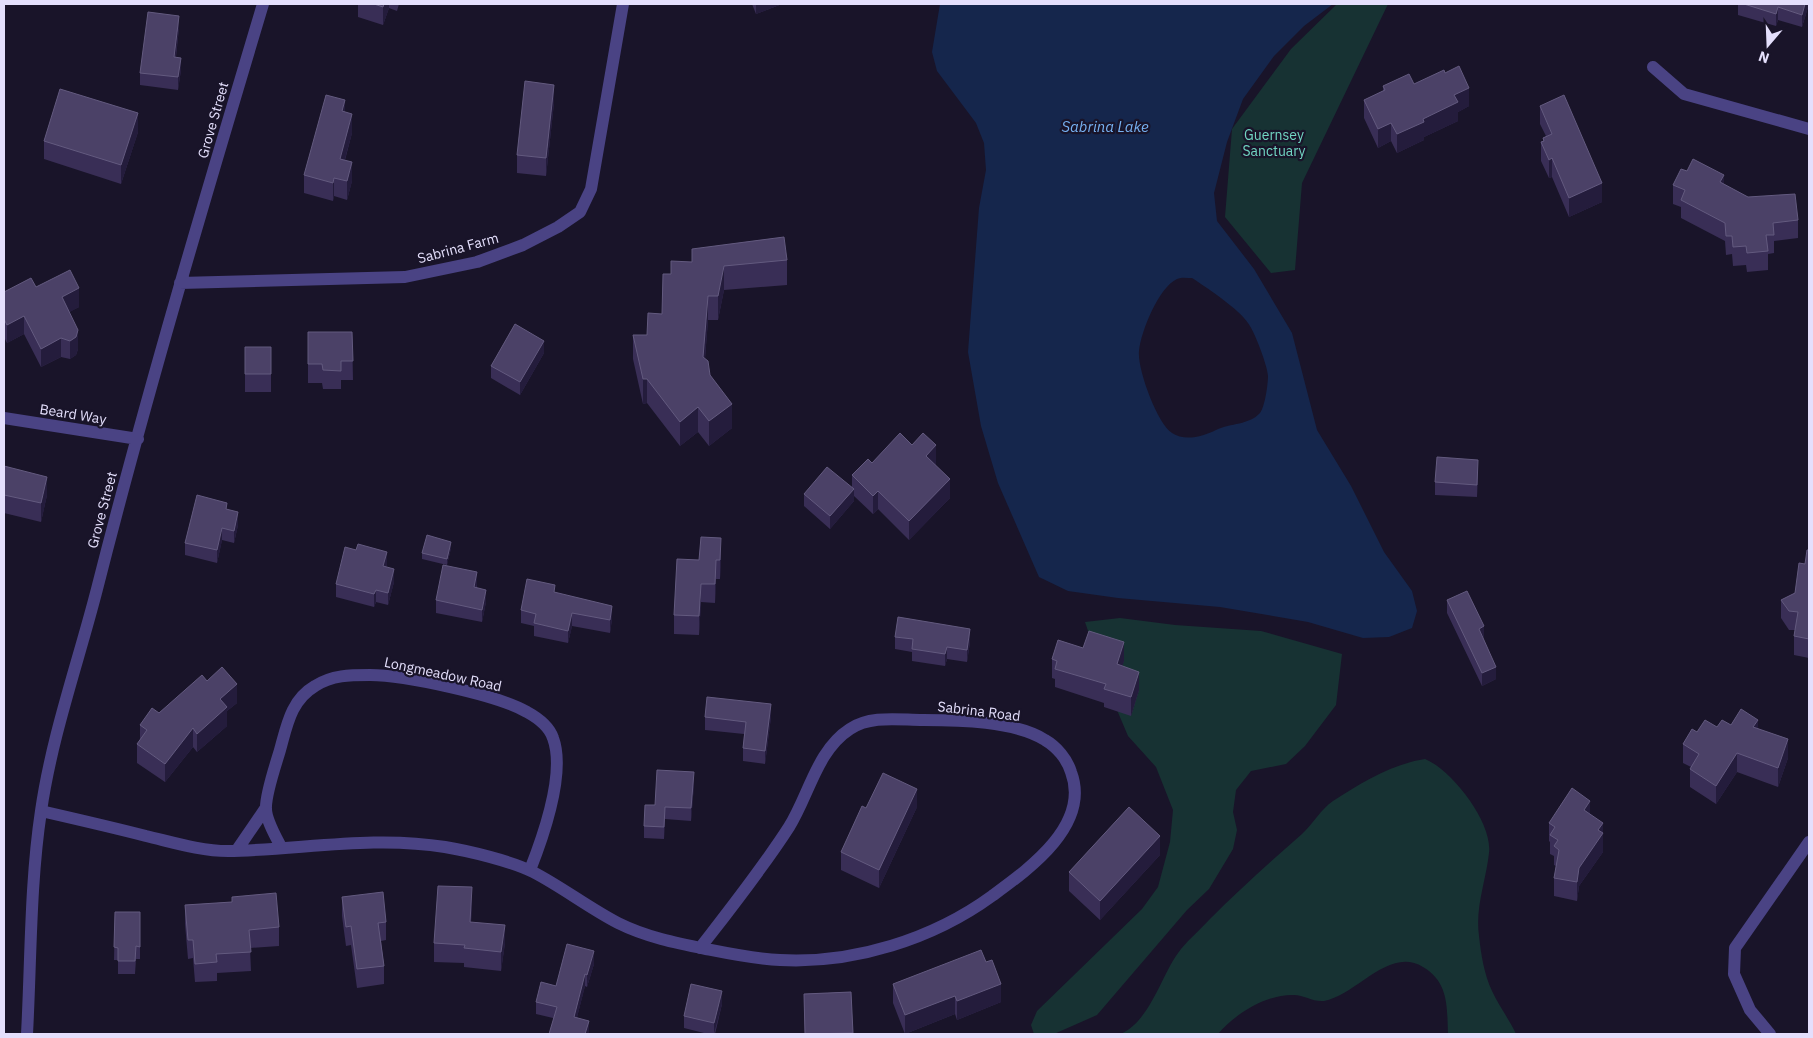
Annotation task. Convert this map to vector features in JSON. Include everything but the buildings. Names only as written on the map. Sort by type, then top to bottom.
[{"type":"street","name":"Grove Street","points":[[27,1034],[36,848],[52,748],[80,655],[121,494],[138,439],[180,283],[263,4]]},
{"type":"street","name":"Sabrina Farm","points":[[180,283],[405,277],[477,262],[523,246],[558,227],[580,212],[590,189],[623,4]]},
{"type":"street","points":[[1653,67],[1684,94],[1809,129]]},
{"type":"street","name":"Beard Way","points":[[4,418],[138,439]]},
{"type":"street","name":"Longmeadow Road","points":[[237,850],[265,809],[292,709],[301,697],[314,686],[329,678],[372,674],[399,677],[502,701],[527,711],[544,723],[553,738],[557,760],[548,822],[530,870]]},
{"type":"street","name":"Sabrina Road","points":[[530,870],[602,914],[638,932],[700,948],[783,960],[820,958],[864,952],[900,942],[962,917],[1046,852],[1068,820],[1075,796],[1073,776],[1068,763],[1057,749],[1045,740],[1013,728],[940,720],[884,720],[858,724],[846,731],[829,748],[788,829],[754,880],[700,948]]},
{"type":"street","points":[[265,809],[280,847]]},
{"type":"street","points":[[41,811],[180,844],[224,851],[368,843],[443,846],[530,870]]},
{"type":"street","points":[[1770,1034],[1750,1010],[1734,974],[1735,948],[1809,842]]},
{"type":"green space","name":"Guernsey Sanctuary","points":[[1337,4],[1388,4],[1302,183],[1295,270],[1271,273],[1225,217],[1232,129],[1291,49]]},
{"type":"green space","points":[[1120,618],[1175,625],[1261,631],[1342,654],[1336,705],[1305,746],[1286,764],[1251,771],[1236,790],[1233,812],[1237,830],[1233,849],[1209,889],[1187,910],[1097,1015],[1054,1034],[1034,1034],[1031,1025],[1037,1011],[1142,909],[1158,887],[1170,842],[1173,810],[1156,767],[1128,736],[1106,684],[1085,622]]},
{"type":"green space","points":[[1425,759],[1447,774],[1469,799],[1478,813],[1489,841],[1488,863],[1478,915],[1481,950],[1489,984],[1516,1034],[1448,1034],[1447,1005],[1438,980],[1423,967],[1410,962],[1385,967],[1349,990],[1324,1001],[1294,995],[1273,998],[1262,1002],[1233,1019],[1218,1034],[1121,1034],[1141,1018],[1174,959],[1184,945],[1244,886],[1302,834],[1329,804],[1377,775],[1401,765]]},
{"type":"water","name":"Sabrina Lake","points":[[940,4],[1333,4],[1304,26],[1274,56],[1243,99],[1227,142],[1214,193],[1217,221],[1254,269],[1292,333],[1317,430],[1351,486],[1384,552],[1412,591],[1417,611],[1412,628],[1389,637],[1363,638],[1308,622],[1220,607],[1118,598],[1068,591],[1039,577],[998,483],[981,426],[968,352],[979,208],[986,170],[984,143],[976,123],[937,71],[932,52]],"holes":[[[1179,278],[1192,278],[1230,305],[1248,323],[1254,333],[1268,376],[1263,406],[1256,417],[1200,436],[1188,438],[1172,433],[1160,418],[1149,395],[1141,370],[1139,351],[1147,322],[1164,291]]]}]
